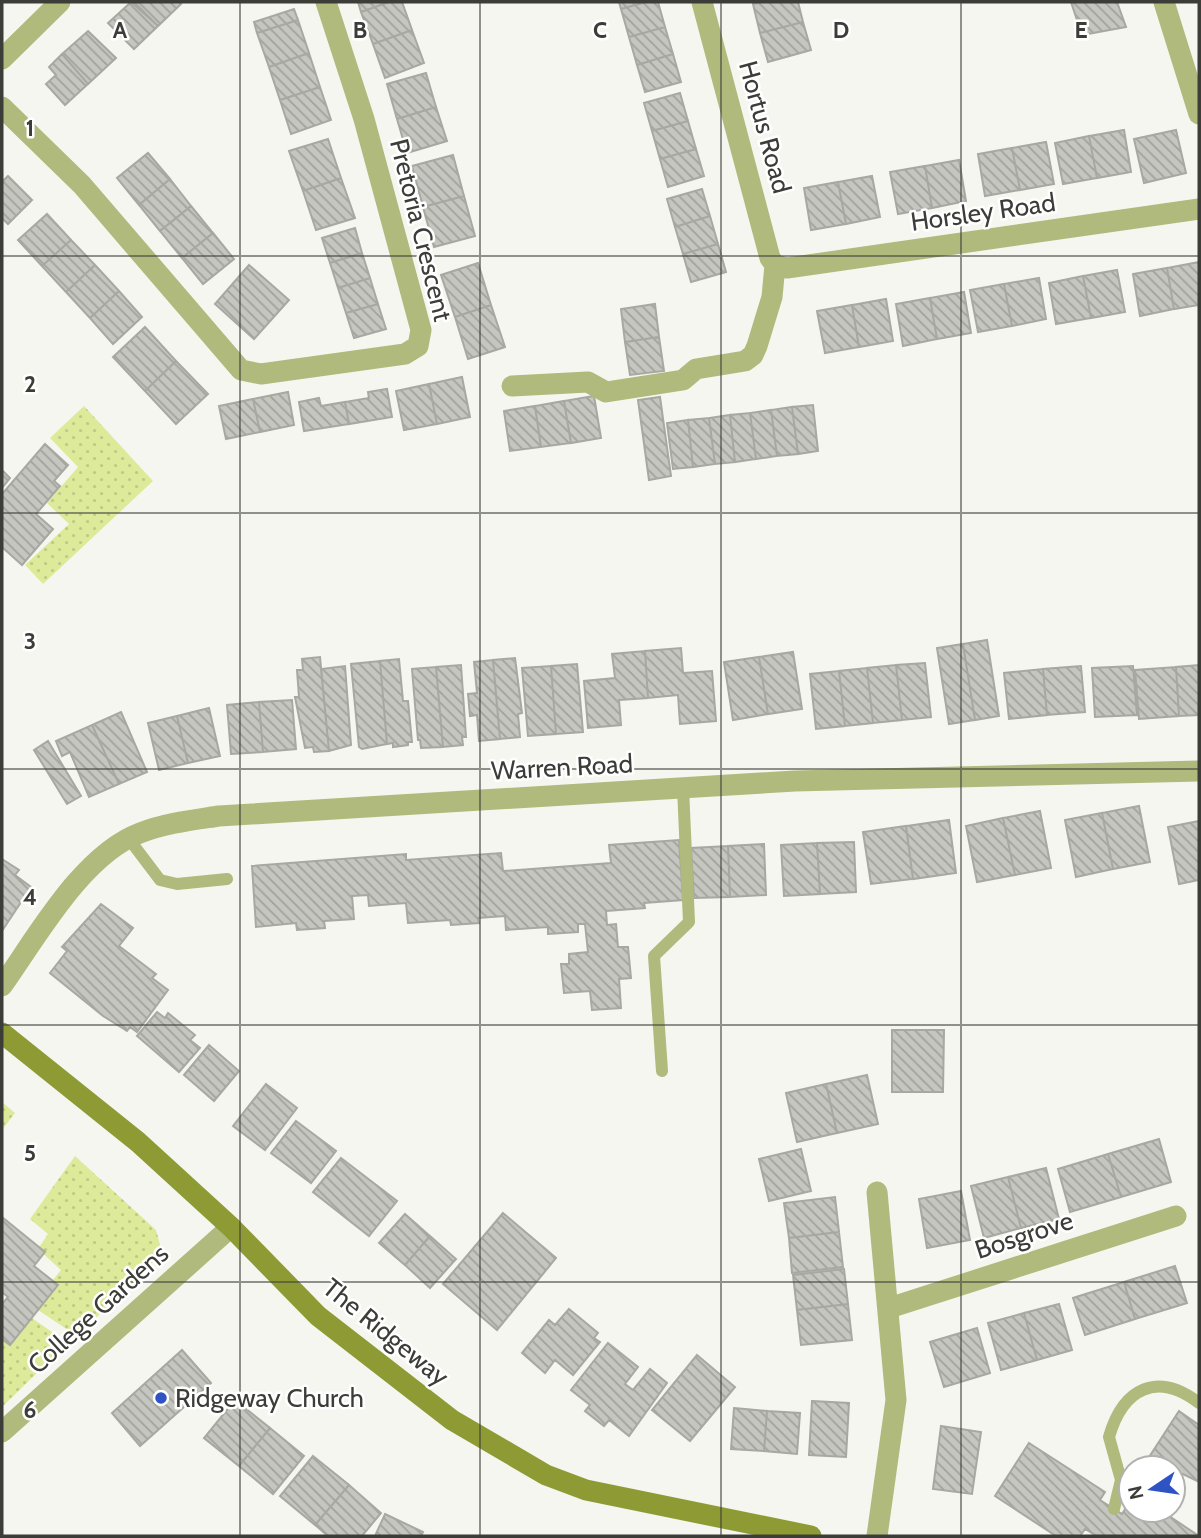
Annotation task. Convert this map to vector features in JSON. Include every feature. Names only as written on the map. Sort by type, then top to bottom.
[{"type":"main road","name":"The Ridgeway","points":[[2,1033],[138,1142],[231,1227],[318,1316],[452,1420],[546,1475],[586,1490],[811,1536]]},
{"type":"street","points":[[2,59],[60,2]]},
{"type":"street","name":"Pretoria Crescent","points":[[2,107],[82,185],[233,364],[241,370],[261,374],[413,351],[420,342],[421,330],[368,132],[326,2]]},
{"type":"street","name":"Hortus Road","points":[[702,2],[770,258],[775,265]]},
{"type":"street","points":[[1164,2],[1199,114]]},
{"type":"street","name":"Horsley Road","points":[[775,265],[787,268],[1199,209]]},
{"type":"street","points":[[512,386],[588,382],[607,392],[683,380],[696,369],[745,361],[753,355],[757,346],[772,297],[775,265]]},
{"type":"street","name":"Warren Road","points":[[2,986],[77,885],[111,849],[129,839],[178,822],[219,816],[809,781],[1199,771]]},
{"type":"street","points":[[877,1192],[896,1400],[877,1536]]},
{"type":"street","name":"Bosgrove","points":[[889,1308],[1176,1216]]},
{"type":"street","name":"College Gardens","points":[[2,1433],[231,1227]]},
{"type":"lane","points":[[662,1071],[654,956],[689,922],[683,788]]},
{"type":"lane","points":[[129,839],[160,880],[177,884],[227,879]]},
{"type":"lane","points":[[1114,1509],[1119,1499],[1121,1480],[1110,1437],[1127,1404],[1144,1387],[1151,1384],[1180,1391],[1199,1403]]},
{"type":"green space","points":[[84,406],[153,481],[43,584],[25,565],[69,524],[47,503],[78,467],[50,438]]},
{"type":"green space","points":[[2,1102],[15,1113],[2,1130]]},
{"type":"green space","points":[[75,1156],[156,1230],[161,1248],[151,1265],[77,1336],[32,1306],[61,1270],[38,1249],[48,1234],[30,1219]]},
{"type":"green space","points":[[26,1314],[68,1343],[2,1407],[2,1341]]},
{"type":"building","points":[[131,2],[158,26],[134,49],[108,23]]},
{"type":"building","points":[[134,2],[179,2],[181,4],[158,26]]},
{"type":"building","points":[[358,2],[389,2],[361,12]]},
{"type":"building","points":[[389,2],[402,2],[412,30],[373,44],[361,12]]},
{"type":"building","points":[[619,2],[646,2],[621,9]]},
{"type":"building","points":[[646,2],[658,2],[665,27],[629,37],[621,9]]},
{"type":"building","points":[[798,2],[803,22],[760,33],[753,4]]},
{"type":"building","points":[[1071,2],[1117,2],[1126,27],[1082,35]]},
{"type":"building","points":[[294,9],[298,20],[257,33],[254,22]]},
{"type":"building","points":[[298,20],[309,53],[269,67],[257,33]]},
{"type":"building","points":[[803,22],[811,50],[768,62],[760,33]]},
{"type":"building","points":[[665,27],[673,54],[637,65],[629,37]]},
{"type":"building","points":[[412,30],[424,63],[385,78],[373,44]]},
{"type":"building","points":[[88,31],[116,58],[88,84],[62,54]]},
{"type":"building","points":[[309,53],[320,87],[280,100],[269,67]]},
{"type":"building","points":[[62,54],[88,84],[65,105],[46,84],[56,75],[49,67]]},
{"type":"building","points":[[673,54],[681,82],[645,92],[637,65]]},
{"type":"building","points":[[426,73],[436,107],[397,119],[387,84]]},
{"type":"building","points":[[320,87],[331,120],[291,134],[280,100]]},
{"type":"building","points":[[680,93],[688,121],[652,131],[644,103]]},
{"type":"building","points":[[436,107],[447,141],[407,153],[397,119]]},
{"type":"building","points":[[688,121],[696,149],[660,159],[652,131]]},
{"type":"building","points":[[1124,130],[1131,172],[1097,178],[1089,136]]},
{"type":"building","points":[[1176,130],[1186,173],[1144,183],[1134,139]]},
{"type":"building","points":[[1089,136],[1097,178],[1063,184],[1055,143]]},
{"type":"building","points":[[328,139],[341,178],[303,191],[289,151]]},
{"type":"building","points":[[1046,142],[1054,184],[1020,190],[1012,148]]},
{"type":"building","points":[[1012,148],[1020,190],[985,196],[978,154]]},
{"type":"building","points":[[696,149],[704,176],[668,187],[660,159]]},
{"type":"building","points":[[148,153],[170,179],[139,205],[117,178]]},
{"type":"building","points":[[453,155],[464,196],[423,207],[412,166]]},
{"type":"building","points":[[959,160],[966,201],[932,208],[925,166]]},
{"type":"building","points":[[925,166],[932,208],[898,214],[890,172]]},
{"type":"building","points":[[8,176],[32,200],[8,224],[2,218],[2,182]]},
{"type":"building","points":[[872,176],[880,217],[846,224],[838,182]]},
{"type":"building","points":[[341,178],[355,218],[316,230],[303,191]]},
{"type":"building","points":[[170,179],[191,206],[160,231],[139,205]]},
{"type":"building","points":[[838,182],[846,224],[811,230],[804,188]]},
{"type":"building","points":[[702,189],[710,216],[675,227],[667,199]]},
{"type":"building","points":[[464,196],[475,236],[434,247],[423,207]]},
{"type":"building","points":[[191,206],[213,233],[182,258],[160,231]]},
{"type":"building","points":[[47,214],[71,240],[42,266],[18,240]]},
{"type":"building","points":[[710,216],[718,244],[683,254],[675,227]]},
{"type":"building","points":[[355,228],[362,253],[330,263],[322,238]]},
{"type":"building","points":[[213,233],[234,259],[203,284],[182,258]]},
{"type":"building","points":[[71,240],[95,265],[66,292],[42,266]]},
{"type":"building","points":[[718,244],[726,272],[691,282],[683,254]]},
{"type":"building","points":[[362,253],[370,278],[338,288],[330,263]]},
{"type":"building","points":[[1199,262],[1199,305],[1174,309],[1167,268]]},
{"type":"building","points":[[478,263],[491,305],[455,317],[441,275]]},
{"type":"building","points":[[95,265],[119,291],[90,318],[66,292]]},
{"type":"building","points":[[249,265],[289,300],[254,339],[215,304]]},
{"type":"building","points":[[1167,268],[1174,309],[1140,316],[1133,274]]},
{"type":"building","points":[[1117,270],[1125,312],[1091,318],[1083,276]]},
{"type":"building","points":[[1083,276],[1091,318],[1056,324],[1049,283]]},
{"type":"building","points":[[370,278],[378,304],[346,313],[338,288]]},
{"type":"building","points":[[1039,278],[1046,319],[1012,326],[1004,284]]},
{"type":"building","points":[[1004,284],[1012,326],[978,332],[970,290]]},
{"type":"building","points":[[119,291],[142,317],[113,344],[90,318]]},
{"type":"building","points":[[964,292],[971,333],[937,339],[930,298]]},
{"type":"building","points":[[930,298],[937,339],[903,346],[896,304]]},
{"type":"building","points":[[886,299],[893,341],[859,347],[852,305]]},
{"type":"building","points":[[378,304],[386,329],[354,338],[346,313]]},
{"type":"building","points":[[655,304],[659,337],[625,342],[621,309]]},
{"type":"building","points":[[491,305],[505,347],[468,359],[455,317]]},
{"type":"building","points":[[852,305],[859,347],[825,353],[817,311]]},
{"type":"building","points":[[145,327],[176,361],[145,391],[113,357]]},
{"type":"building","points":[[659,337],[664,371],[630,375],[625,342]]},
{"type":"building","points":[[176,361],[208,394],[176,424],[145,391]]},
{"type":"building","points":[[462,377],[470,417],[437,424],[429,384]]},
{"type":"building","points":[[429,384],[437,424],[404,430],[396,391]]},
{"type":"building","points":[[387,389],[392,417],[349,424],[345,402],[369,398],[368,392]]},
{"type":"building","points":[[288,392],[294,425],[260,432],[253,399]]},
{"type":"building","points":[[594,396],[601,438],[571,443],[564,401]]},
{"type":"building","points":[[660,397],[671,476],[649,480],[638,400]]},
{"type":"building","points":[[319,398],[321,406],[345,402],[349,424],[304,431],[299,402]]},
{"type":"building","points":[[253,399],[260,432],[226,439],[219,406]]},
{"type":"building","points":[[564,401],[571,443],[541,447],[535,406]]},
{"type":"building","points":[[813,405],[818,451],[798,454],[792,407]]},
{"type":"building","points":[[535,406],[541,447],[510,451],[504,411]]},
{"type":"building","points":[[792,407],[798,454],[777,456],[771,410]]},
{"type":"building","points":[[771,410],[777,456],[756,459],[750,413]]},
{"type":"building","points":[[750,413],[756,459],[735,462],[730,415]]},
{"type":"building","points":[[730,415],[735,462],[715,464],[709,418]]},
{"type":"building","points":[[709,418],[715,464],[693,467],[688,420]]},
{"type":"building","points":[[688,420],[693,467],[673,469],[667,423]]},
{"type":"building","points":[[45,444],[68,465],[54,481],[60,486],[36,514],[53,529],[22,565],[2,547],[2,494]]},
{"type":"building","points":[[2,470],[10,478],[2,488]]},
{"type":"building","points":[[987,640],[999,716],[975,720],[963,644]]},
{"type":"building","points":[[963,644],[975,720],[949,724],[937,648]]},
{"type":"building","points":[[681,648],[683,673],[712,671],[716,721],[680,724],[678,695],[648,698],[645,651]]},
{"type":"building","points":[[645,651],[648,698],[619,700],[621,725],[588,728],[584,681],[615,678],[612,654]]},
{"type":"building","points":[[793,652],[802,709],[768,714],[759,657]]},
{"type":"building","points":[[320,657],[329,751],[314,752],[313,747],[305,748],[295,697],[299,697],[297,670],[303,670],[302,659]]},
{"type":"building","points":[[759,657],[768,714],[733,720],[724,662]]},
{"type":"building","points":[[515,658],[522,713],[518,714],[520,737],[500,739],[493,660]]},
{"type":"building","points":[[399,659],[403,701],[408,701],[412,742],[393,747],[393,743],[387,744],[380,661]]},
{"type":"building","points":[[493,660],[500,739],[479,741],[477,715],[470,716],[468,694],[477,693],[474,662]]},
{"type":"building","points":[[380,661],[387,744],[362,749],[359,747],[351,664]]},
{"type":"building","points":[[925,663],[931,717],[902,720],[896,665]]},
{"type":"building","points":[[577,664],[583,732],[556,734],[551,666]]},
{"type":"building","points":[[461,665],[466,737],[462,737],[463,745],[443,747],[436,667]]},
{"type":"building","points":[[896,665],[902,720],[873,723],[867,668]]},
{"type":"building","points":[[1199,665],[1199,715],[1179,716],[1176,667]]},
{"type":"building","points":[[345,666],[351,745],[329,751],[321,669]]},
{"type":"building","points":[[551,666],[556,734],[528,736],[522,668]]},
{"type":"building","points":[[1081,666],[1085,712],[1047,715],[1043,669]]},
{"type":"building","points":[[1133,666],[1137,715],[1095,717],[1092,668]]},
{"type":"building","points":[[436,667],[443,747],[421,748],[412,669]]},
{"type":"building","points":[[1176,667],[1179,716],[1139,719],[1135,670]]},
{"type":"building","points":[[867,668],[873,723],[845,726],[839,671]]},
{"type":"building","points":[[1043,669],[1047,715],[1009,719],[1004,673]]},
{"type":"building","points":[[839,671],[845,726],[816,729],[810,674]]},
{"type":"building","points":[[292,700],[296,749],[263,752],[259,702]]},
{"type":"building","points":[[259,702],[263,752],[231,754],[227,705]]},
{"type":"building","points":[[209,708],[220,756],[188,763],[177,716]]},
{"type":"building","points":[[121,712],[147,772],[119,784],[92,725]]},
{"type":"building","points":[[177,716],[188,763],[159,770],[148,723]]},
{"type":"building","points":[[92,725],[119,784],[89,797],[70,752],[62,756],[56,741]]},
{"type":"building","points":[[48,741],[81,796],[67,804],[34,750]]},
{"type":"building","points":[[1139,806],[1150,862],[1113,869],[1102,813]]},
{"type":"building","points":[[1040,811],[1051,868],[1015,875],[1003,818]]},
{"type":"building","points":[[1102,813],[1113,869],[1076,877],[1065,820]]},
{"type":"building","points":[[1003,818],[1015,875],[977,882],[966,826]]},
{"type":"building","points":[[949,820],[956,873],[913,879],[906,826]]},
{"type":"building","points":[[1199,821],[1199,880],[1179,884],[1168,827]]},
{"type":"building","points":[[906,826],[913,879],[871,884],[863,832]]},
{"type":"building","points":[[679,840],[683,900],[644,903],[645,908],[606,911],[607,925],[616,924],[618,947],[628,947],[631,978],[619,979],[621,1008],[592,1010],[590,991],[564,993],[561,964],[569,964],[569,954],[588,952],[585,924],[578,924],[578,932],[548,934],[548,927],[506,930],[505,916],[478,918],[479,923],[451,925],[450,920],[408,923],[406,903],[369,906],[368,895],[352,896],[354,919],[324,921],[325,928],[297,930],[296,923],[256,927],[252,866],[406,854],[406,860],[501,853],[503,871],[611,863],[609,845]]},
{"type":"building","points":[[854,842],[856,892],[820,894],[817,843]]},
{"type":"building","points":[[817,843],[820,894],[784,896],[781,845]]},
{"type":"building","points":[[764,844],[766,895],[730,897],[728,846]]},
{"type":"building","points":[[728,846],[730,897],[694,898],[691,848]]},
{"type":"building","points":[[2,859],[19,870],[15,875],[31,887],[2,931]]},
{"type":"building","points":[[101,904],[133,928],[119,946],[156,974],[152,978],[168,990],[137,1032],[130,1027],[127,1031],[103,1016],[50,973],[67,951],[62,947]]},
{"type":"building","points":[[157,1012],[165,1018],[168,1013],[195,1035],[190,1040],[200,1048],[179,1072],[137,1036]]},
{"type":"building","points":[[892,1030],[944,1030],[943,1092],[892,1092]]},
{"type":"building","points":[[209,1045],[239,1071],[214,1101],[184,1075]]},
{"type":"building","points":[[867,1075],[878,1124],[837,1133],[826,1084]]},
{"type":"building","points":[[266,1084],[297,1108],[265,1150],[233,1126]]},
{"type":"building","points":[[826,1084],[837,1133],[797,1142],[786,1093]]},
{"type":"building","points":[[296,1121],[336,1151],[311,1183],[271,1153]]},
{"type":"building","points":[[1159,1139],[1171,1182],[1121,1197],[1108,1154]]},
{"type":"building","points":[[801,1149],[811,1191],[769,1201],[759,1159]]},
{"type":"building","points":[[1108,1154],[1121,1197],[1070,1212],[1058,1169]]},
{"type":"building","points":[[341,1158],[397,1201],[369,1236],[313,1192]]},
{"type":"building","points":[[1046,1168],[1059,1219],[1021,1228],[1008,1177]]},
{"type":"building","points":[[1008,1177],[1021,1228],[984,1238],[971,1186]]},
{"type":"building","points":[[961,1191],[970,1240],[927,1248],[919,1199]]},
{"type":"building","points":[[835,1197],[839,1232],[789,1238],[784,1203]]},
{"type":"building","points":[[503,1213],[556,1258],[497,1330],[443,1284]]},
{"type":"building","points":[[405,1214],[430,1236],[405,1265],[379,1243]]},
{"type":"building","points":[[2,1217],[45,1252],[34,1266],[58,1285],[10,1345],[2,1339],[2,1304],[8,1297],[2,1292]]},
{"type":"building","points":[[839,1232],[843,1267],[792,1273],[789,1238]]},
{"type":"building","points":[[430,1236],[456,1259],[430,1288],[405,1265]]},
{"type":"building","points":[[1175,1266],[1187,1303],[1135,1319],[1124,1282]]},
{"type":"building","points":[[844,1269],[848,1304],[797,1310],[793,1275]]},
{"type":"building","points":[[1124,1282],[1135,1319],[1085,1335],[1073,1298]]},
{"type":"building","points":[[848,1304],[852,1340],[801,1345],[797,1310]]},
{"type":"building","points":[[1059,1304],[1072,1350],[1037,1360],[1024,1313]]},
{"type":"building","points":[[569,1309],[598,1333],[594,1338],[600,1342],[573,1375],[555,1360],[545,1373],[522,1353],[549,1320],[555,1325]]},
{"type":"building","points":[[1024,1313],[1037,1360],[1001,1370],[988,1323]]},
{"type":"building","points":[[977,1328],[990,1373],[944,1387],[930,1342]]},
{"type":"building","points":[[608,1343],[638,1367],[625,1384],[633,1390],[650,1369],[667,1383],[629,1436],[609,1420],[604,1426],[585,1411],[590,1405],[571,1390]]},
{"type":"building","name":"Ridgeway Church","points":[[182,1350],[211,1383],[140,1446],[112,1413]]},
{"type":"building","points":[[697,1355],[735,1387],[690,1441],[652,1410]]},
{"type":"building","points":[[235,1400],[270,1428],[239,1466],[204,1438]]},
{"type":"building","points":[[812,1401],[849,1403],[846,1457],[809,1455]]},
{"type":"building","points":[[734,1408],[767,1411],[764,1451],[731,1449]]},
{"type":"building","points":[[767,1411],[800,1413],[797,1454],[764,1451]]},
{"type":"building","points":[[1179,1411],[1199,1425],[1199,1482],[1187,1476],[1187,1454],[1151,1454]]},
{"type":"building","points":[[941,1426],[981,1432],[972,1494],[933,1489]]},
{"type":"building","points":[[270,1428],[304,1456],[273,1494],[239,1466]]},
{"type":"building","points":[[1029,1443],[1105,1492],[1100,1500],[1117,1511],[1117,1524],[1181,1524],[1199,1536],[1097,1536],[1085,1529],[1080,1536],[1056,1536],[995,1496]]},
{"type":"building","points":[[313,1456],[349,1485],[315,1525],[280,1496]]},
{"type":"building","points":[[349,1485],[381,1513],[362,1536],[328,1536],[315,1525]]},
{"type":"building","points":[[385,1514],[423,1532],[421,1536],[375,1536]]},
{"type":"place","name":"Ridgeway Church","points":[[161,1398]]}]
